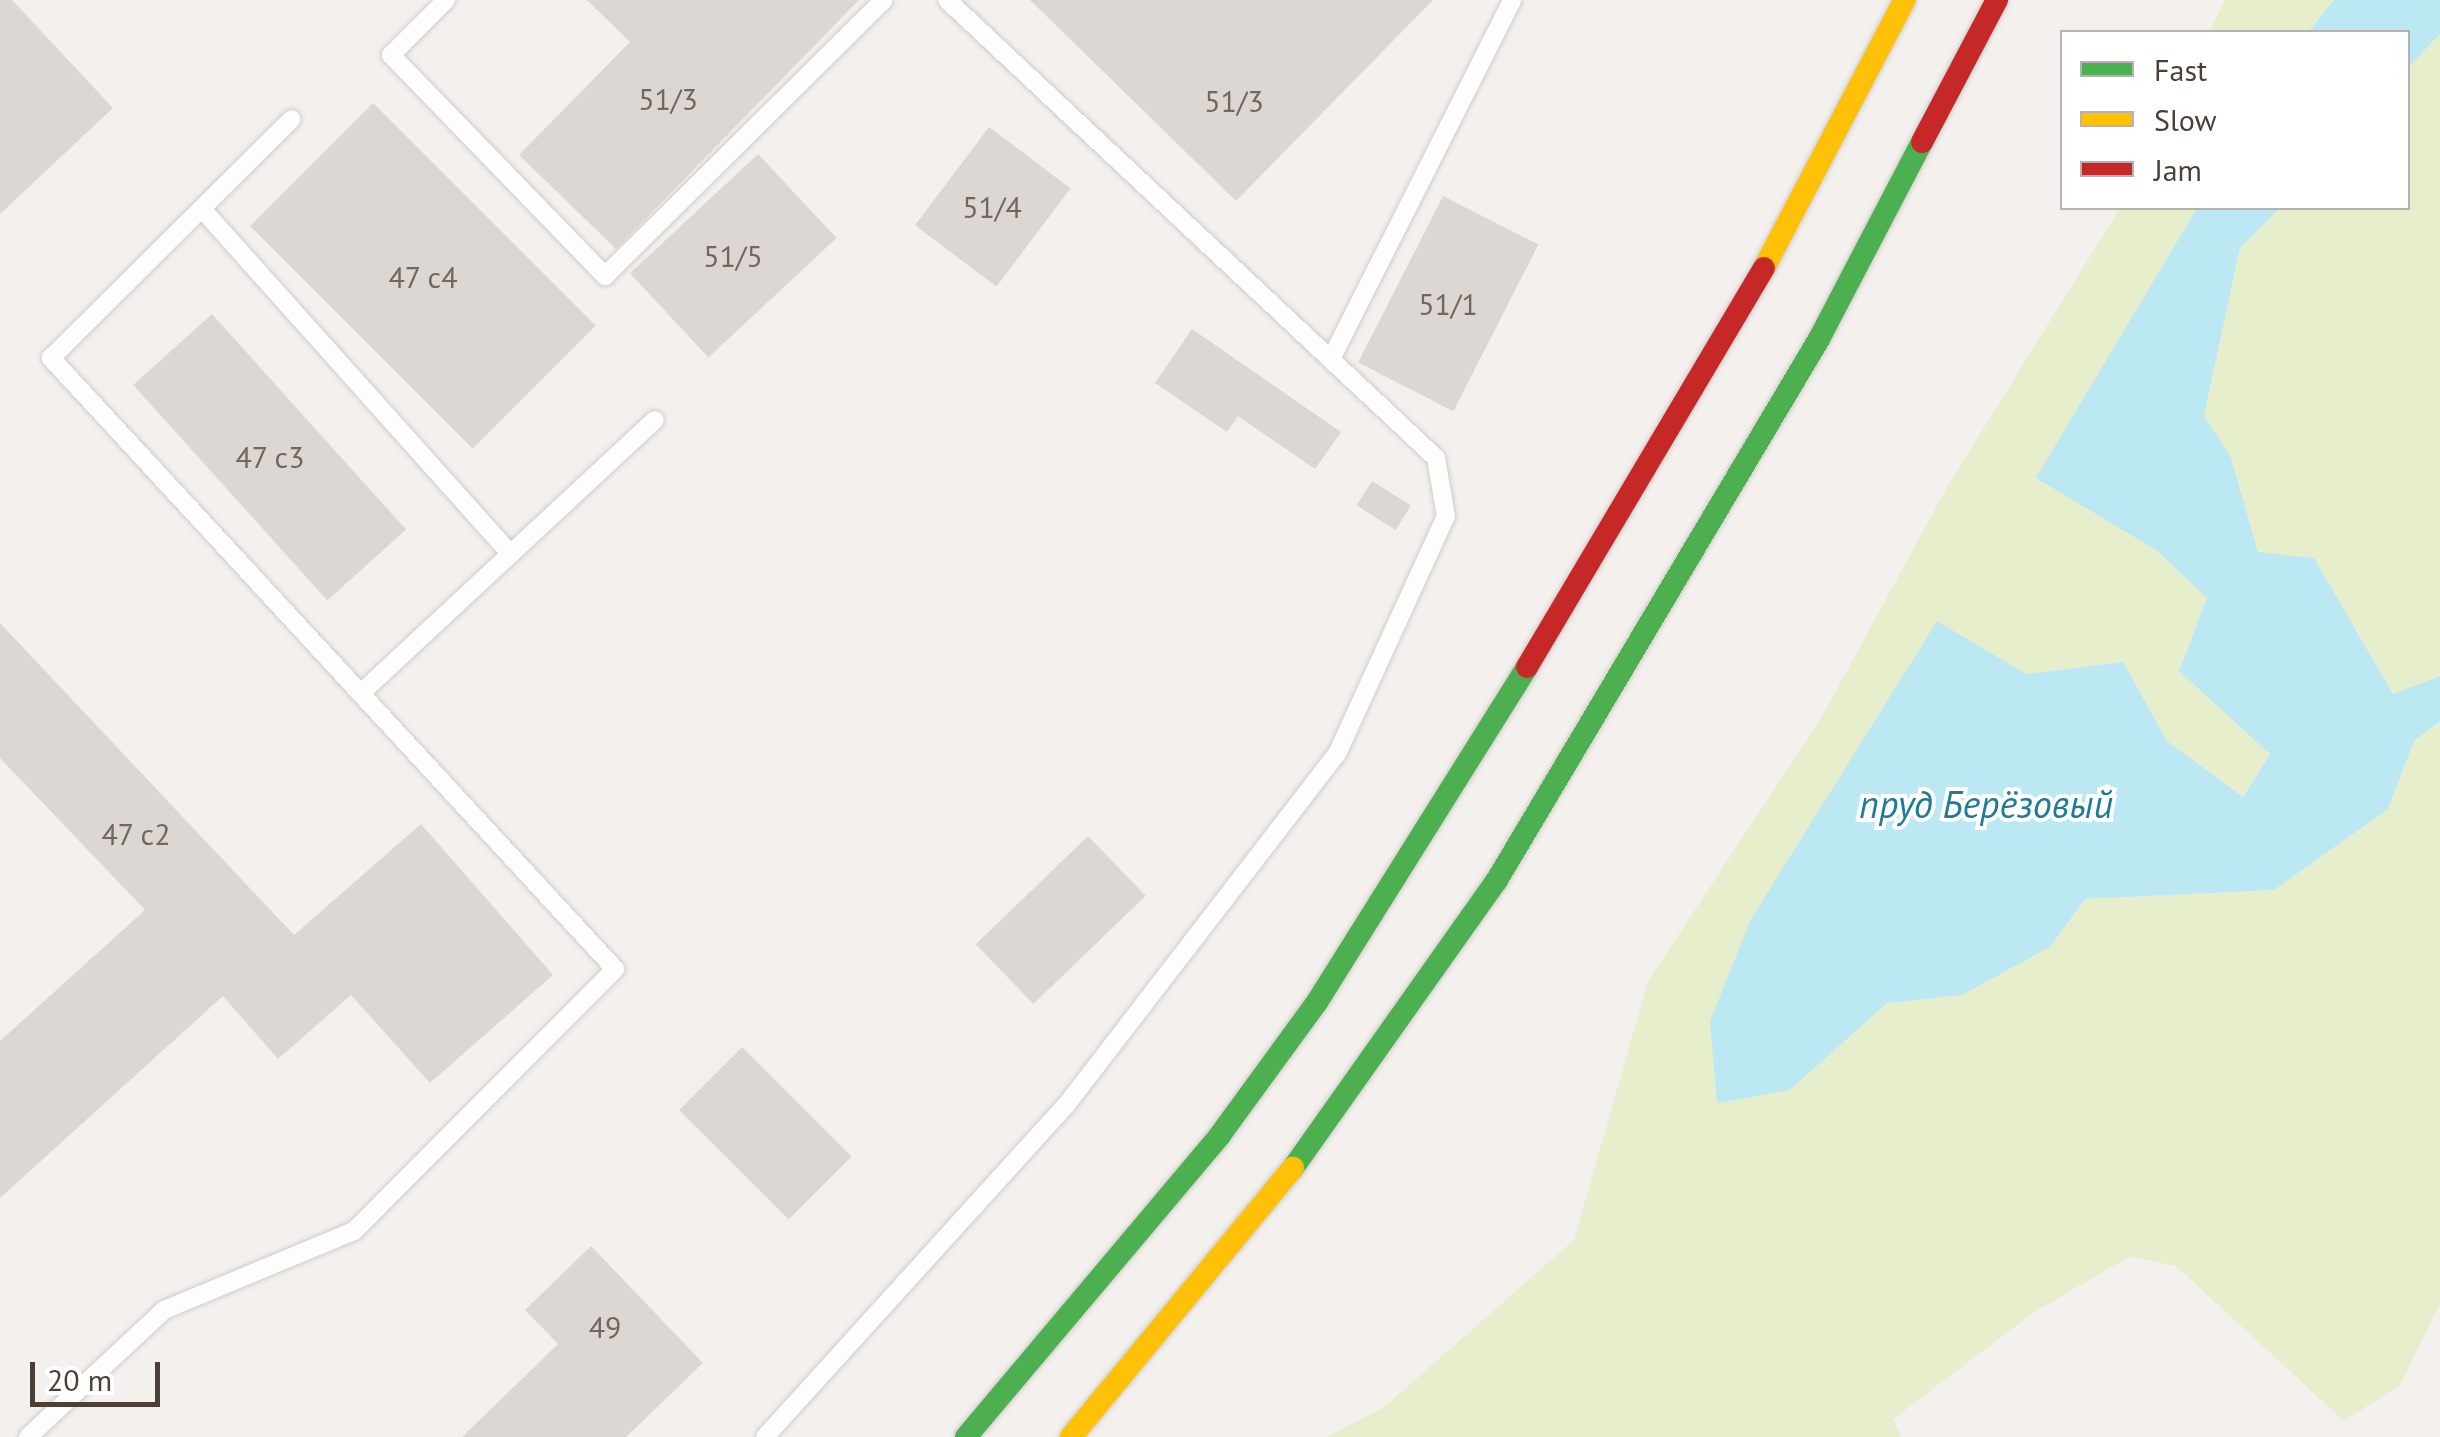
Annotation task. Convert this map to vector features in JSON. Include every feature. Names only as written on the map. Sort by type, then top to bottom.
[{"type":"highway","points":[[966,1437],[1220,1135],[1327,987],[1586,574],[1752,291],[1905,0]]},
{"type":"highway","points":[[1072,1437],[1262,1210],[1376,1060],[1497,880],[1819,338],[1997,0]]},
{"type":"lane","points":[[446,0],[391,55],[605,276],[884,0]]},
{"type":"lane","points":[[766,1437],[1067,1104],[1336,754],[1446,516],[1436,458],[948,0]]},
{"type":"lane","points":[[1331,360],[1512,0]]},
{"type":"lane","points":[[28,1437],[164,1310],[354,1231],[615,969],[51,358],[292,119]]},
{"type":"lane","points":[[202,209],[511,554]]},
{"type":"lane","points":[[361,693],[655,420]]},
{"type":"green space","points":[[2225,0],[2334,0],[2310,30],[2210,30]]},
{"type":"green space","points":[[2440,34],[2440,676],[2393,694],[2357,631],[2258,552],[2231,457],[2204,416],[2240,248],[2278,210],[2410,210],[2410,66]]},
{"type":"green space","points":[[2119,210],[2196,210],[2037,478],[2156,550],[2207,598],[2179,671],[2270,753],[2243,797],[2167,741],[2123,662],[2026,674],[1829,801],[1751,919],[1717,1102],[1790,1090],[1887,1003],[1962,995],[2050,947],[2085,899],[2274,890],[2388,809],[2414,741],[2440,721],[2440,1303],[2400,1385],[2344,1421],[2176,1266],[2130,1256],[2033,1313],[1893,1419],[1901,1437],[1326,1437],[1383,1408],[1574,1240],[1648,981],[1820,720],[1946,489]]},
{"type":"water","points":[[2334,0],[2440,0],[2440,34],[2410,66],[2410,30],[2310,30]]},
{"type":"water","name":"пруд Берёзовый","points":[[2196,210],[2278,210],[2240,248],[2204,416],[2231,457],[2258,552],[2314,558],[2393,694],[2440,676],[2440,721],[2414,741],[2388,809],[2274,890],[2085,899],[2050,947],[1962,995],[1887,1003],[1790,1090],[1717,1103],[1710,1021],[1751,919],[1937,621],[2026,674],[2123,662],[2167,741],[2243,797],[2270,754],[2179,671],[2207,598],[2156,550],[2036,478]]},
{"type":"building","points":[[0,0],[12,0],[113,108],[0,214]]},
{"type":"building","points":[[587,0],[859,0],[616,249],[519,155],[630,42]]},
{"type":"building","points":[[1030,0],[1433,0],[1236,201]]},
{"type":"building","points":[[373,103],[596,326],[473,449],[250,226]]},
{"type":"building","points":[[989,127],[1070,188],[996,287],[915,225]]},
{"type":"building","points":[[758,154],[836,238],[708,357],[630,273]]},
{"type":"building","points":[[1443,196],[1538,245],[1453,411],[1358,363]]},
{"type":"building","points":[[212,314],[406,530],[327,600],[133,385]]},
{"type":"building","points":[[1192,329],[1341,432],[1315,469],[1238,416],[1227,432],[1155,383]]},
{"type":"building","points":[[1372,481],[1411,505],[1396,530],[1357,506]]},
{"type":"building","points":[[0,623],[294,935],[421,824],[553,975],[430,1083],[351,995],[278,1059],[223,996],[0,1198],[0,1041],[145,910],[0,758]]},
{"type":"building","points":[[1088,836],[1146,896],[1033,1004],[976,944]]},
{"type":"building","points":[[742,1047],[852,1157],[789,1220],[679,1110]]},
{"type":"building","points":[[591,1246],[703,1363],[626,1437],[462,1437],[558,1344],[525,1310]]},
{"type":"traffic: fast","points":[[1293,1168],[1497,880],[1819,339],[1922,142]]},
{"type":"traffic: fast","points":[[966,1437],[1220,1135],[1317,1002],[1527,667]]},
{"type":"traffic: slow","points":[[1764,268],[1905,0]]},
{"type":"traffic: slow","points":[[1071,1437],[1293,1168]]},
{"type":"traffic: jam","points":[[1922,142],[1997,0]]},
{"type":"traffic: jam","points":[[1527,667],[1764,268]]}]
